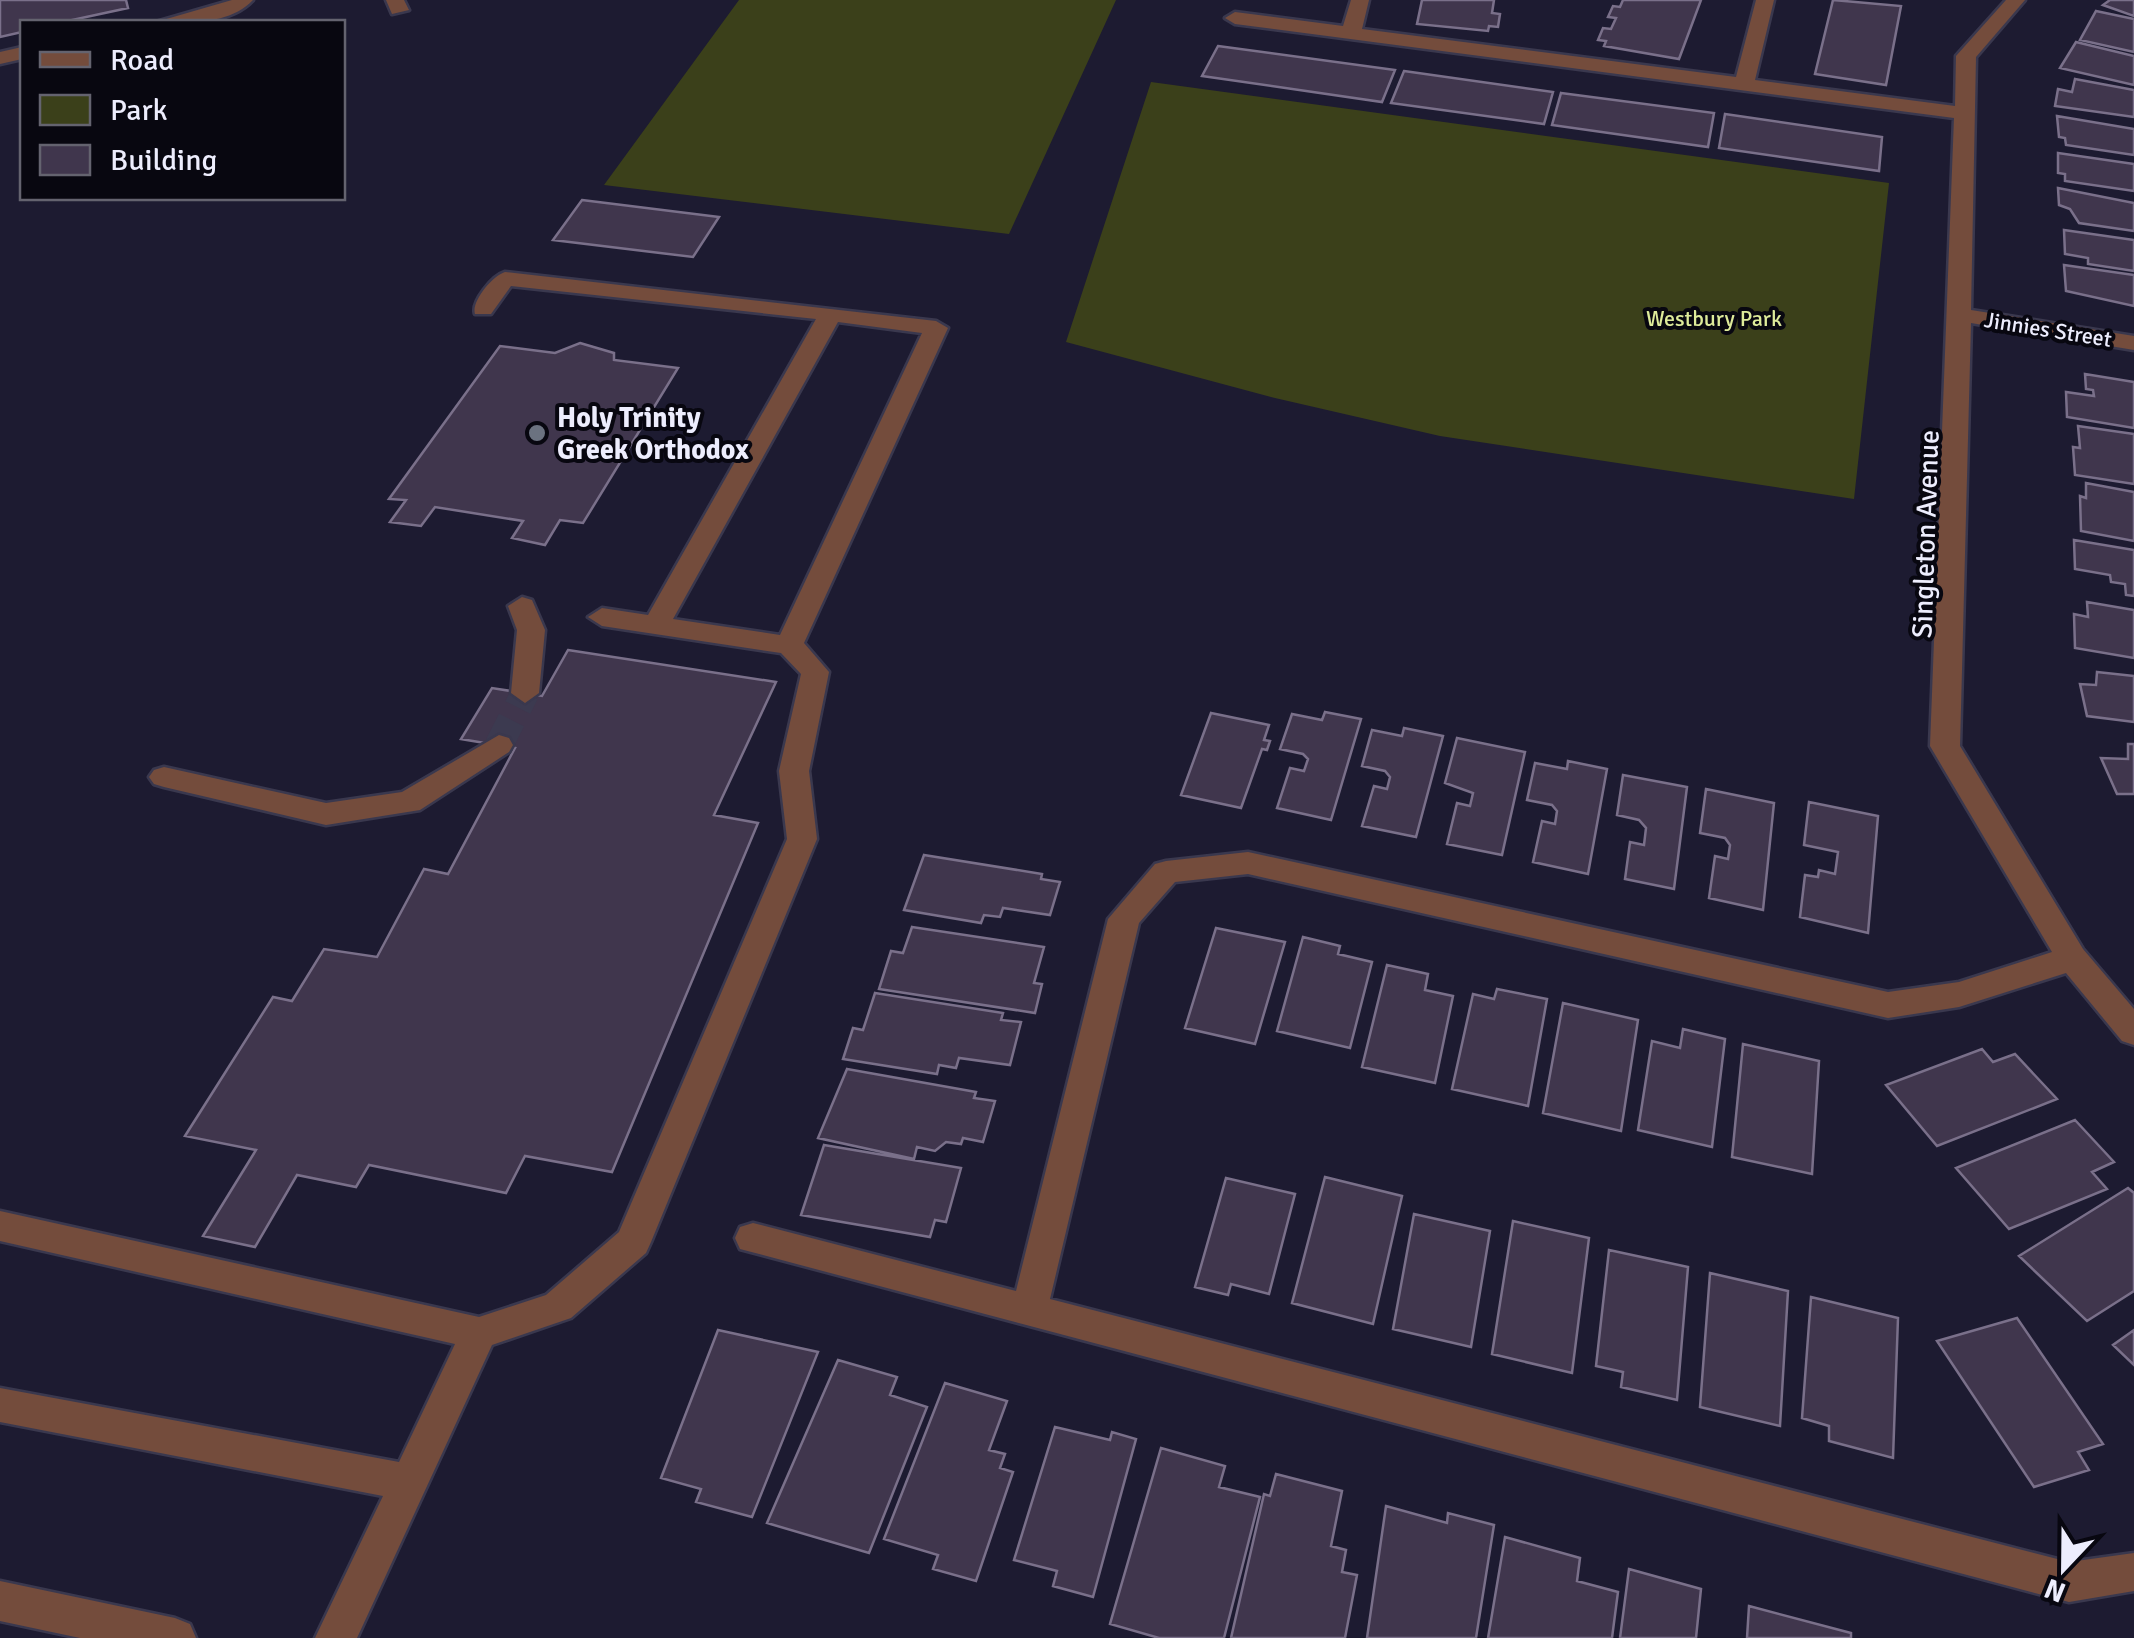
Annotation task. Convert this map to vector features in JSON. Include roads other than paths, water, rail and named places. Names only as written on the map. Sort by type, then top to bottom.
[{"type":"street","points":[[176,20],[231,9],[244,0]]},
{"type":"street","points":[[1351,33],[1360,0]]},
{"type":"street","points":[[1744,85],[1765,0]]},
{"type":"street","name":"Singleton Avenue","points":[[2016,0],[1966,56],[1962,314],[1945,746],[2072,958],[2134,1032]]},
{"type":"street","points":[[1235,18],[1965,114]]},
{"type":"street","points":[[483,309],[505,279],[936,328],[789,644]]},
{"type":"street","points":[[657,623],[831,314]]},
{"type":"street","name":"Jinnies Street","points":[[1962,314],[2134,343]]},
{"type":"street","points":[[522,606],[531,630],[525,692]]},
{"type":"street","points":[[0,1226],[480,1333],[558,1307],[633,1242],[802,838],[794,771],[814,672],[789,644],[602,617]]},
{"type":"street","points":[[164,777],[326,814],[410,802],[500,745]]},
{"type":"street","points":[[1029,1310],[1124,919],[1166,872],[1248,863],[1888,1005],[1936,1002],[1991,989],[2072,958]]},
{"type":"street","points":[[753,1238],[2069,1582],[2134,1572]]},
{"type":"street","points":[[336,1638],[480,1333]]},
{"type":"street","points":[[0,1405],[411,1483]]},
{"type":"street","points":[[0,1600],[176,1638]]},
{"type":"tunnel","points":[[499,745],[525,693]]},
{"type":"place","name":"Holy Trinity Greek Orthodox","points":[[537,433]]},
{"type":"park label","name":"Westbury Park","points":[[1714,318]]}]
